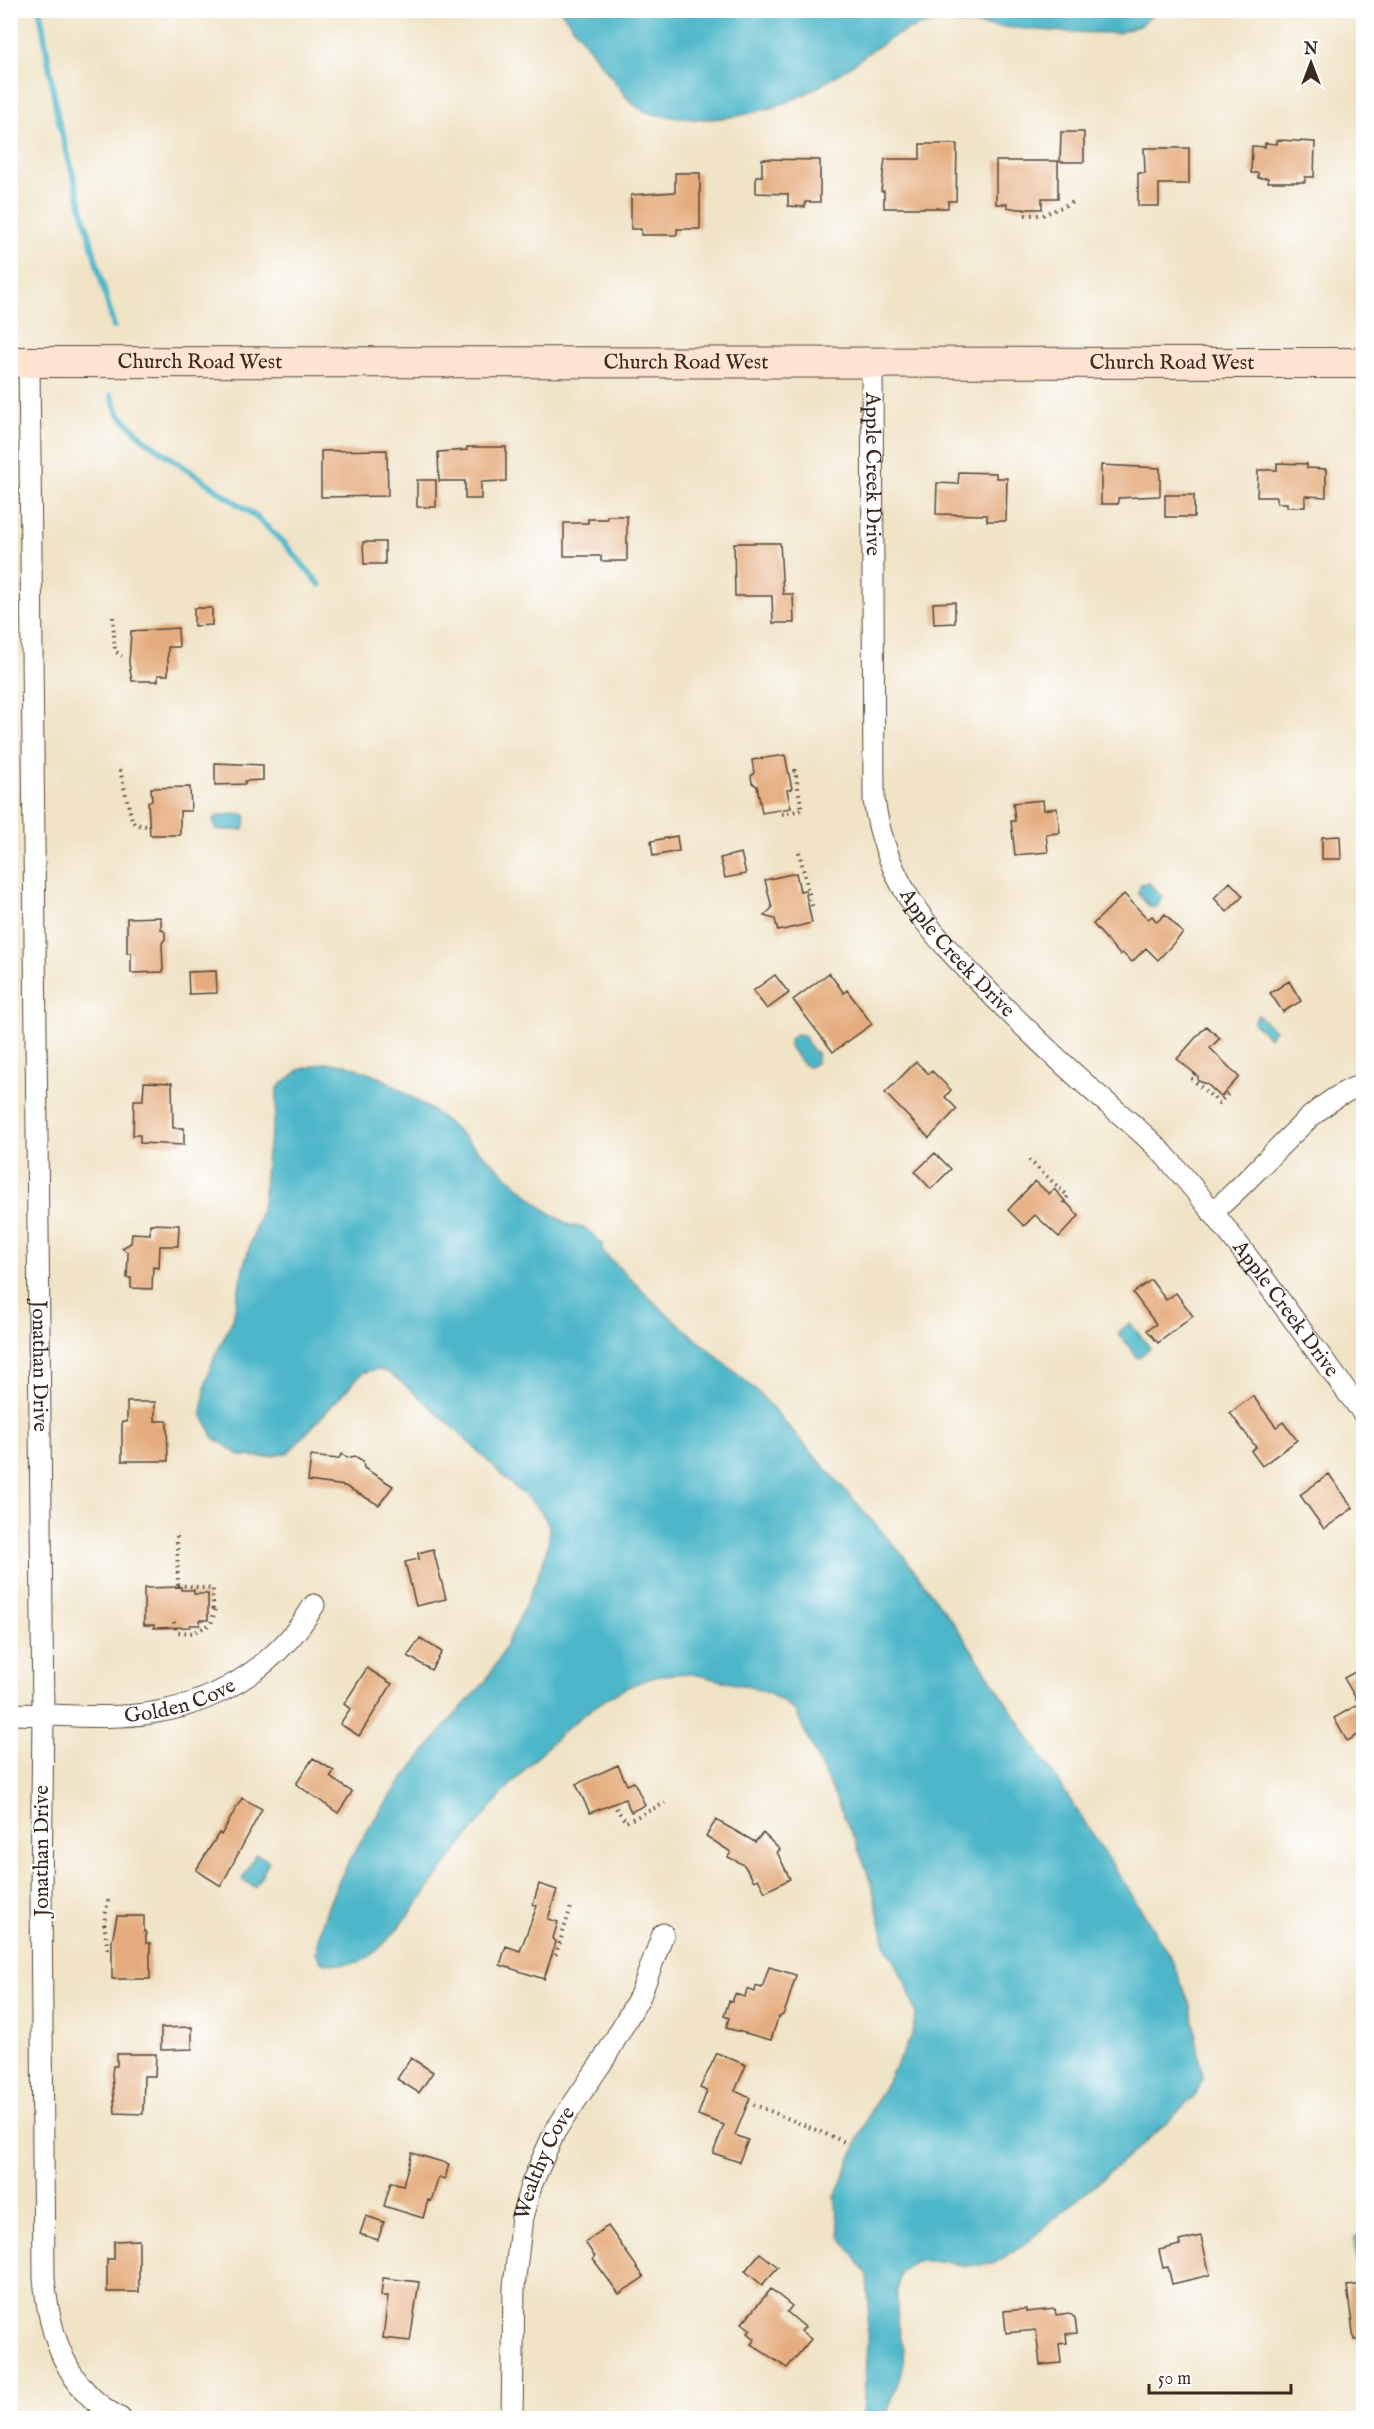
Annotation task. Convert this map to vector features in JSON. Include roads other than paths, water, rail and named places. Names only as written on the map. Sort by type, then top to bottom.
[{"type":"street","name":"Church Road West","points":[[20,362],[1364,363]]},
{"type":"street","name":"Jonathan Drive","points":[[20,362],[43,1714],[41,1894],[44,2278],[57,2347],[66,2364],[80,2385],[120,2418]]},
{"type":"street","name":"Apple Creek Drive","points":[[872,363],[872,770],[878,828],[889,860],[909,900],[956,959],[1043,1046],[1158,1149],[1212,1212],[1364,1414]]},
{"type":"street","points":[[1212,1212],[1239,1189],[1324,1104],[1347,1090],[1364,1085]]},
{"type":"street","name":"Golden Cove","points":[[10,1714],[105,1716],[157,1712],[226,1690],[270,1659],[303,1624],[314,1605]]},
{"type":"street","name":"Wealthy Cove","points":[[512,2418],[514,2287],[522,2217],[532,2183],[555,2131],[604,2059],[640,1996],[663,1934]]},
{"type":"water","points":[[561,11],[1157,11],[1141,25],[1118,33],[1065,32],[939,22],[922,25],[878,46],[823,84],[790,101],[736,116],[700,119],[653,114],[635,105]]},
{"type":"water","points":[[243,814],[246,816],[244,830],[216,830],[213,820],[218,815]]},
{"type":"water","points":[[1149,883],[1162,897],[1157,907],[1150,907],[1138,894],[1141,884]]},
{"type":"water","points":[[1258,1015],[1275,1030],[1269,1037],[1253,1022]]},
{"type":"water","points":[[796,1034],[804,1035],[811,1049],[817,1053],[817,1062],[809,1067],[803,1064],[789,1047],[791,1038]]},
{"type":"water","points":[[324,1063],[346,1064],[385,1080],[440,1116],[544,1209],[571,1226],[584,1227],[602,1244],[602,1251],[659,1307],[758,1392],[905,1558],[962,1635],[1171,1958],[1191,2007],[1203,2078],[1194,2097],[1143,2144],[1021,2247],[993,2264],[965,2266],[943,2261],[915,2261],[901,2272],[897,2291],[897,2314],[905,2363],[886,2416],[868,2418],[863,2416],[869,2306],[867,2275],[840,2235],[835,2197],[869,2114],[911,2038],[916,2015],[908,1988],[885,1945],[871,1881],[796,1712],[760,1690],[691,1674],[655,1677],[618,1692],[582,1716],[515,1780],[380,1948],[360,1962],[347,1964],[322,1962],[316,1953],[323,1922],[335,1890],[351,1858],[412,1767],[485,1682],[503,1651],[537,1579],[549,1537],[548,1524],[534,1504],[449,1423],[390,1373],[377,1369],[362,1373],[288,1453],[267,1457],[241,1456],[214,1438],[202,1414],[206,1383],[213,1360],[233,1319],[243,1268],[263,1203],[267,1152],[276,1112],[277,1088],[299,1070]]},
{"type":"water","points":[[1130,1323],[1150,1348],[1138,1358],[1118,1333]]},
{"type":"water","points":[[256,1854],[269,1861],[255,1887],[242,1880]]},
{"type":"water","points":[[1363,2232],[1363,2271],[1359,2271],[1355,2253],[1355,2237]]},
{"type":"waterway","points":[[40,10],[58,119],[114,327]]},
{"type":"waterway","points":[[111,395],[118,413],[145,440],[255,516],[284,543],[320,585]]}]
